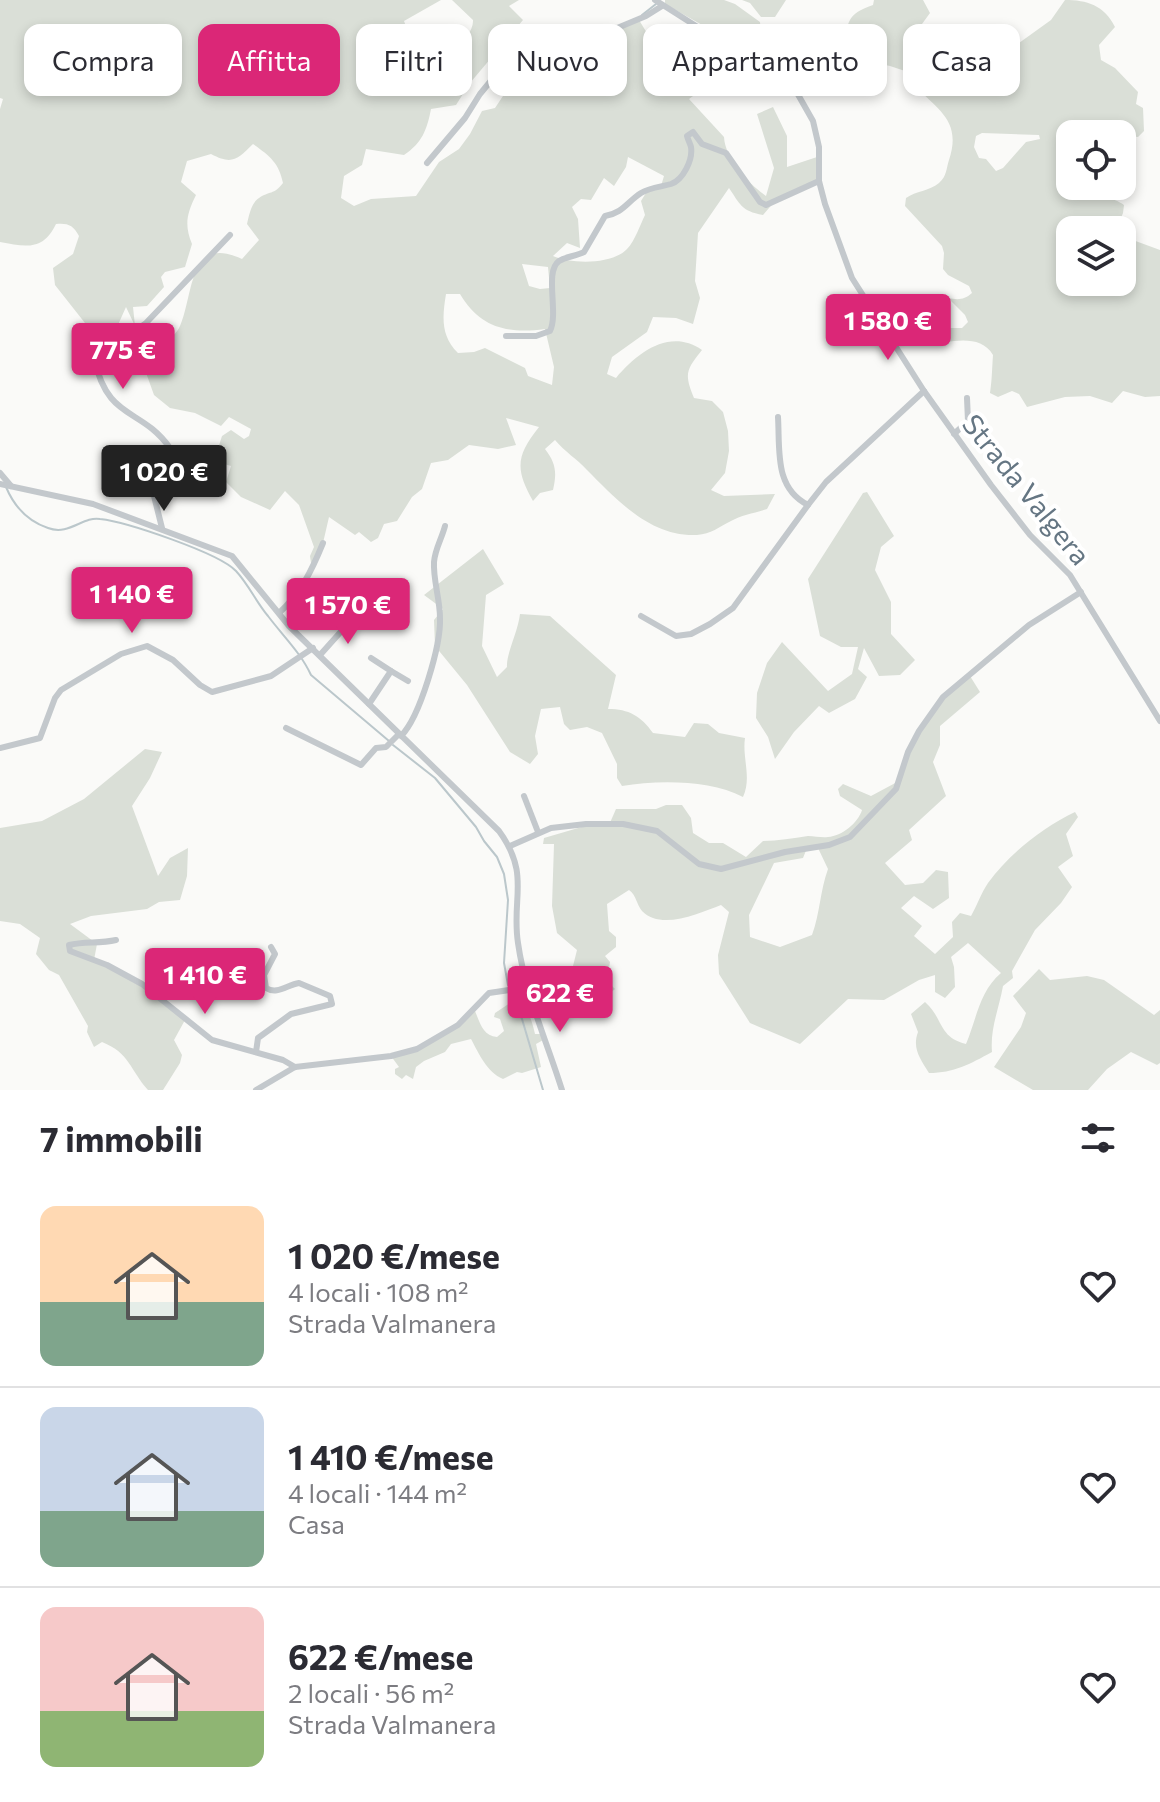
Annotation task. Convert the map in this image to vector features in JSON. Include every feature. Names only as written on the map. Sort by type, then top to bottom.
[{"type":"street","points":[[427,163],[512,55],[529,45],[610,31],[646,16],[659,3]]},
{"type":"street","name":"Strada Valgera","points":[[659,3],[707,33],[758,44],[775,54],[813,121],[819,147],[819,181],[852,278],[954,434],[1013,514],[1070,575],[1160,721]]},
{"type":"street","points":[[506,336],[536,336],[550,331],[554,317],[553,268],[559,261],[584,252],[605,216],[622,211],[650,188],[681,179],[690,159],[687,136],[690,133],[693,132],[702,144],[726,153],[760,202],[766,205],[819,181]]},
{"type":"street","points":[[162,528],[153,492],[133,481],[132,461],[142,451],[166,453],[170,448],[160,436],[112,401],[98,379],[94,358],[97,350],[107,343],[138,330],[146,323],[230,235]]},
{"type":"street","points":[[641,616],[676,636],[691,634],[733,608],[826,482],[924,391]]},
{"type":"street","points":[[954,434],[968,421],[967,398]]},
{"type":"street","points":[[778,417],[783,479],[797,500],[808,505]]},
{"type":"street","points":[[0,473],[5,484],[93,504],[232,556],[313,648],[483,814],[510,846],[520,891],[518,940],[529,987],[562,1090]]},
{"type":"street","points":[[286,728],[361,765],[376,748],[391,742],[409,728],[419,706],[439,637],[440,618],[433,564],[445,526]]},
{"type":"street","points":[[279,613],[293,600],[308,577],[323,543]]},
{"type":"street","points":[[510,846],[551,828],[586,824],[650,828],[699,864],[721,869],[785,852],[829,845],[850,837],[896,789],[908,752],[943,697],[1029,625],[1081,592]]},
{"type":"street","points":[[320,655],[354,617]]},
{"type":"street","points":[[0,748],[40,738],[61,690],[121,654],[147,646],[173,660],[212,692],[271,676],[313,648]]},
{"type":"street","points":[[371,658],[408,681]]},
{"type":"street","points":[[369,704],[391,671]]},
{"type":"street","points":[[524,796],[538,832]]},
{"type":"street","points":[[116,940],[97,944],[85,941],[69,945],[70,951],[107,965],[142,984],[212,1040],[283,1060],[295,1067]]},
{"type":"street","points":[[256,1052],[258,1038],[291,1014],[332,1004],[330,996],[304,984],[272,991],[266,988],[264,975],[275,954],[271,947]]},
{"type":"street","points":[[256,1090],[295,1067],[391,1056],[417,1049],[458,1025],[484,997],[529,987]]},
{"type":"shaded area","points":[[0,0],[441,0],[404,21],[405,24],[356,24],[356,96],[462,96],[456,105],[431,109],[423,135],[404,155],[366,149],[362,165],[344,176],[341,198],[354,206],[371,199],[416,196],[439,162],[459,149],[482,111],[495,108],[503,96],[627,96],[626,24],[639,20],[643,27],[643,96],[693,96],[689,99],[724,137],[733,162],[759,191],[766,196],[774,168],[757,114],[773,107],[787,136],[787,167],[817,157],[817,181],[775,201],[763,215],[745,209],[729,188],[698,233],[695,281],[700,298],[693,324],[676,318],[653,317],[647,332],[612,357],[607,374],[616,378],[644,352],[667,342],[678,341],[702,350],[688,372],[691,390],[694,398],[712,401],[723,412],[728,431],[729,451],[725,473],[711,490],[724,496],[775,494],[767,509],[739,517],[707,533],[680,534],[664,530],[636,514],[555,440],[545,449],[555,468],[553,490],[540,493],[533,501],[523,480],[521,463],[526,446],[539,427],[506,418],[516,445],[498,449],[469,445],[448,460],[431,463],[422,489],[412,497],[397,521],[384,524],[378,538],[371,542],[359,532],[355,535],[329,517],[312,570],[310,556],[314,547],[299,505],[285,491],[270,510],[241,497],[226,482],[231,466],[214,461],[222,436],[231,430],[244,439],[251,429],[229,417],[221,426],[195,413],[170,408],[154,395],[145,370],[160,347],[179,329],[196,271],[202,261],[212,254],[224,253],[242,259],[259,240],[247,224],[256,200],[283,183],[276,165],[253,144],[234,159],[211,154],[187,161],[181,182],[196,195],[188,219],[192,244],[185,267],[165,272],[161,277],[164,287],[147,306],[133,307],[135,326],[126,307],[113,336],[96,337],[55,285],[53,268],[73,254],[79,236],[75,229],[67,224],[56,224],[45,239],[33,245],[0,242],[0,109],[3,99],[0,98]],"holes":[[[628,157],[664,176],[661,186],[649,188],[641,201],[645,215],[630,246],[620,254],[580,262],[553,256],[567,243],[580,248],[578,219],[572,207],[581,199],[591,200],[604,178],[614,186],[626,167]],[[522,264],[548,267],[550,288],[529,286]],[[446,294],[460,294],[477,315],[496,326],[519,330],[545,329],[554,367],[552,385],[528,376],[525,368],[485,348],[458,353],[446,333]]]},
{"type":"shaded area","points":[[452,0],[519,0],[509,6],[523,20],[520,24],[488,24],[488,62],[472,81],[473,20]]},
{"type":"shaded area","points":[[665,0],[724,0],[735,4],[760,24],[700,24],[665,4]]},
{"type":"shaded area","points":[[742,0],[786,0],[775,17],[761,17],[750,3]]},
{"type":"shaded area","points":[[874,0],[923,0],[930,13],[922,24],[903,24],[903,70],[887,65],[887,24],[849,24],[858,12],[873,5]]},
{"type":"shaded area","points":[[1065,0],[1094,5],[1111,20],[1115,27],[1099,45],[1101,60],[1115,68],[1138,92],[1136,104],[1143,108],[1144,131],[1136,137],[1136,120],[1056,120],[1056,200],[1115,200],[1124,205],[1122,216],[1056,216],[1056,296],[1136,296],[1136,241],[1160,250],[1160,396],[1145,397],[1123,391],[1112,403],[1090,396],[1065,397],[1027,407],[1019,394],[1012,391],[998,397],[990,393],[993,355],[987,348],[973,341],[928,345],[922,340],[922,332],[962,328],[968,322],[965,315],[948,298],[958,299],[972,293],[969,286],[943,269],[942,246],[905,206],[906,198],[935,186],[944,178],[952,135],[946,117],[925,96],[1020,96],[1020,42],[1051,20]],"holes":[[[982,133],[1039,135],[1040,139],[1026,142],[1003,168],[996,171],[986,159],[979,158],[974,147],[976,136]]]},
{"type":"shaded area","points":[[867,492],[894,536],[881,547],[875,570],[891,602],[891,634],[915,660],[900,675],[879,676],[864,648],[858,669],[867,677],[855,699],[829,713],[819,706],[794,732],[775,759],[768,737],[756,718],[757,693],[767,663],[782,642],[828,691],[852,674],[858,647],[841,647],[820,636],[808,579],[863,493]]},
{"type":"shaded area","points":[[483,549],[504,584],[486,595],[482,646],[497,677],[507,667],[520,614],[550,616],[616,675],[608,709],[634,715],[653,733],[685,737],[694,723],[708,724],[719,733],[745,738],[747,783],[743,797],[700,784],[622,786],[617,778],[617,764],[602,733],[587,727],[570,730],[564,724],[560,707],[541,709],[535,736],[538,754],[530,764],[510,752],[467,685],[435,646],[434,620],[443,609],[424,595]]},
{"type":"shaded area","points":[[970,676],[980,692],[940,726],[940,745],[933,762],[946,796],[909,830],[912,840],[885,863],[905,885],[923,883],[936,870],[948,872],[949,898],[933,909],[914,896],[901,908],[922,926],[914,936],[935,954],[953,937],[952,922],[960,913],[971,916],[988,883],[1016,852],[1063,818],[1075,812],[1078,817],[1066,834],[1073,856],[1058,867],[1072,887],[1035,930],[1012,971],[1013,978],[1003,986],[992,1052],[954,1070],[929,1073],[916,1048],[918,1032],[911,1014],[925,1002],[950,1037],[966,1044],[983,997],[1001,973],[968,943],[951,957],[955,987],[945,998],[935,992],[935,975],[919,980],[884,1000],[848,999],[800,1044],[750,1023],[719,974],[718,955],[729,912],[721,905],[681,918],[659,920],[642,911],[629,890],[607,904],[609,931],[616,937],[616,947],[605,956],[610,962],[607,981],[615,989],[604,998],[599,1015],[588,1010],[565,970],[573,966],[577,950],[557,933],[552,906],[554,844],[543,844],[544,838],[585,826],[609,825],[616,809],[656,809],[666,805],[682,805],[691,818],[693,833],[709,843],[723,843],[746,857],[763,841],[833,836],[853,824],[862,810],[840,796],[838,789],[843,784],[871,796],[899,781],[908,752],[943,697]],"holes":[[[807,848],[818,848],[828,869],[812,935],[780,947],[750,937],[749,915],[774,863],[803,858]]]},
{"type":"shaded area","points":[[145,749],[162,752],[132,806],[158,876],[170,858],[188,848],[187,876],[180,900],[159,902],[147,909],[91,916],[70,924],[97,944],[94,960],[142,984],[185,1020],[174,1040],[182,1055],[180,1063],[163,1090],[148,1090],[124,1057],[111,1046],[102,1042],[94,1047],[87,1032],[88,1026],[59,975],[49,970],[36,954],[40,938],[20,924],[0,921],[0,828],[42,821],[84,799]]},
{"type":"shaded area","points":[[1039,969],[1050,980],[1087,976],[1104,980],[1154,1015],[1160,1010],[1160,1063],[1157,1065],[1131,1052],[1107,1069],[1088,1090],[1033,1090],[994,1067],[1021,1027],[1026,1013],[1013,996]]},
{"type":"shaded area","points":[[516,999],[531,1019],[535,1034],[541,1034],[545,1039],[536,1044],[541,1067],[517,1072],[503,1079],[488,1067],[471,1039],[451,1044],[445,1052],[424,1061],[416,1067],[413,1079],[406,1075],[402,1079],[395,1074],[395,1069],[399,1067],[391,1056],[417,1049],[475,1011],[485,1031],[497,1037],[504,1031],[500,1019],[494,1017],[495,1013]]},
{"type":"waterway","points":[[642,15],[656,4]]},
{"type":"waterway","points":[[6,487],[22,512],[48,528],[63,530],[94,519],[113,521],[172,539],[226,564],[241,576],[311,675],[389,741]]},
{"type":"waterway","points":[[393,745],[435,778],[497,857],[504,874],[508,900],[504,963],[508,985]]},
{"type":"waterway","points":[[511,994],[522,1019],[543,1090]]}]
